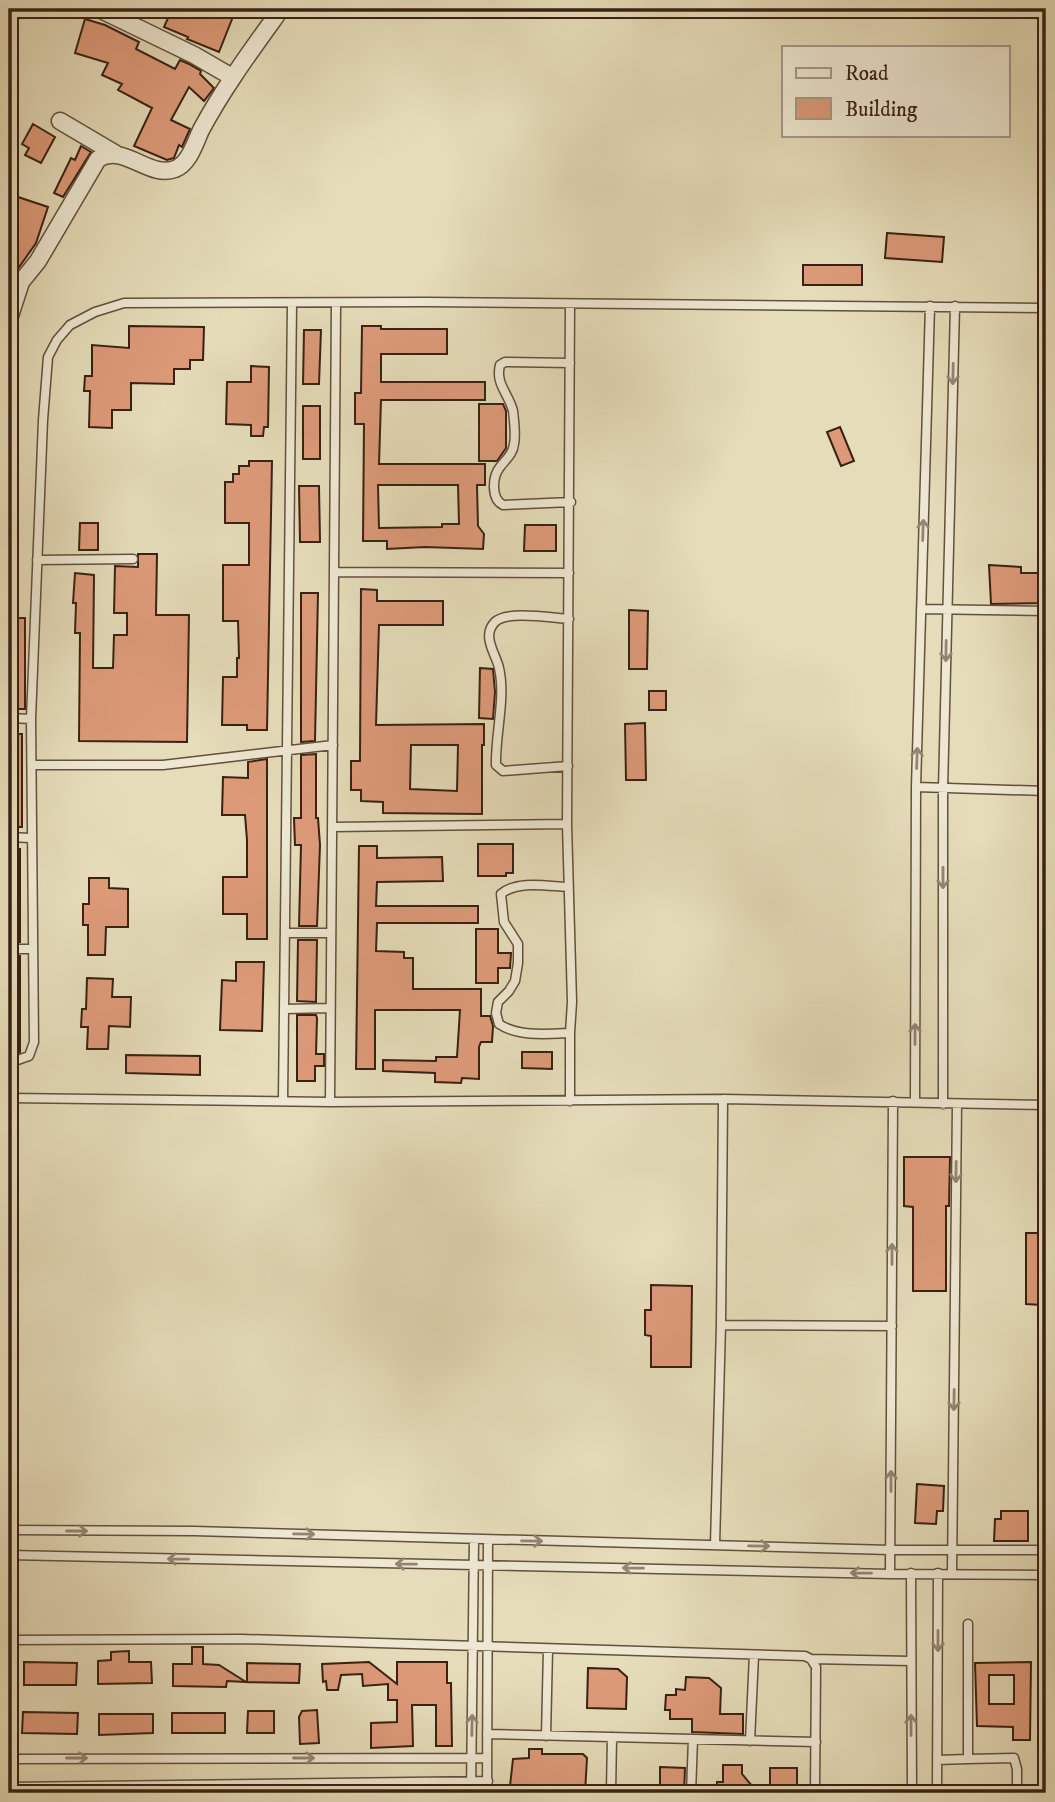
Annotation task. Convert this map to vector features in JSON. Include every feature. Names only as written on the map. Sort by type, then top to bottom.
[{"type":"street","points":[[99,9],[128,15],[232,77]]},
{"type":"street","points":[[60,121],[116,154],[156,168],[169,171],[178,169],[190,154],[232,77],[281,9]]},
{"type":"street","points":[[9,318],[15,280],[38,261],[96,163],[103,156],[116,154]]},
{"type":"lane","points":[[9,1063],[29,1056],[34,1042],[30,838],[31,719],[43,420],[48,357],[57,340],[70,325],[95,312],[124,303],[1046,308]]},
{"type":"lane","points":[[283,1100],[292,303]]},
{"type":"lane","points":[[330,1102],[336,303]]},
{"type":"lane","points":[[570,304],[571,502],[567,824],[572,1002],[570,1101]]},
{"type":"lane","points":[[915,1102],[916,787],[930,306]]},
{"type":"lane","points":[[943,1104],[943,789],[955,306]]},
{"type":"lane","points":[[570,363],[505,362],[500,365],[498,371],[502,390],[513,410],[514,445],[508,460],[499,467],[494,497],[503,505],[571,502]]},
{"type":"lane","points":[[37,559],[133,559]]},
{"type":"lane","points":[[335,572],[569,573]]},
{"type":"lane","points":[[921,609],[1046,611]]},
{"type":"lane","points":[[568,766],[503,771],[496,765],[500,726],[499,667],[491,648],[490,636],[496,621],[506,616],[569,619]]},
{"type":"lane","points":[[9,719],[31,719]]},
{"type":"lane","points":[[32,765],[163,765],[333,745]]},
{"type":"lane","points":[[916,787],[1046,791]]},
{"type":"lane","points":[[332,827],[567,824]]},
{"type":"lane","points":[[9,838],[30,838]]},
{"type":"lane","points":[[568,887],[524,886],[507,888],[501,894],[504,922],[518,944],[518,963],[515,981],[498,1002],[496,1013],[499,1024],[506,1029],[541,1034],[570,1033]]},
{"type":"lane","points":[[285,933],[331,933]]},
{"type":"lane","points":[[9,949],[33,950]]},
{"type":"lane","points":[[284,1009],[330,1008]]},
{"type":"lane","points":[[9,1098],[330,1102],[723,1099],[1046,1105]]},
{"type":"lane","points":[[715,1545],[723,1099]]},
{"type":"lane","points":[[890,1574],[893,1101]]},
{"type":"lane","points":[[952,1573],[957,1104]]},
{"type":"lane","points":[[720,1325],[892,1326]]},
{"type":"lane","points":[[9,1530],[194,1531],[890,1550],[1046,1550]]},
{"type":"lane","points":[[471,1793],[474,1539]]},
{"type":"lane","points":[[487,1793],[488,1539]]},
{"type":"lane","points":[[9,1555],[1046,1575]]},
{"type":"lane","points":[[911,1573],[912,1793]]},
{"type":"lane","points":[[937,1793],[938,1573]]},
{"type":"lane","points":[[968,1624],[968,1759]]},
{"type":"lane","points":[[9,1640],[242,1639],[911,1661]]},
{"type":"lane","points":[[546,1736],[548,1649]]},
{"type":"lane","points":[[751,1741],[754,1655]]},
{"type":"lane","points":[[811,1658],[816,1667],[815,1793]]},
{"type":"lane","points":[[487,1734],[816,1742]]},
{"type":"lane","points":[[611,1793],[612,1737]]},
{"type":"lane","points":[[691,1793],[693,1739]]},
{"type":"lane","points":[[9,1759],[486,1758]]},
{"type":"lane","points":[[937,1760],[1014,1758],[1017,1793]]},
{"type":"lane","points":[[9,1787],[488,1781]]},
{"type":"building","points":[[172,9],[236,9],[219,52],[164,27]]},
{"type":"building","points":[[85,19],[105,25],[139,42],[136,49],[175,69],[180,60],[189,64],[201,71],[200,74],[214,88],[204,101],[189,87],[171,120],[190,129],[174,158],[167,160],[134,146],[152,108],[118,90],[122,84],[102,75],[108,63],[75,53]]},
{"type":"building","points":[[33,124],[55,137],[41,163],[25,155],[29,148],[22,144]]},
{"type":"building","points":[[81,146],[91,152],[63,197],[54,193],[71,158],[75,160]]},
{"type":"building","points":[[9,194],[48,207],[36,243],[15,273],[9,270]]},
{"type":"building","points":[[887,233],[944,237],[942,262],[885,258]]},
{"type":"building","points":[[803,265],[862,265],[862,285],[803,285]]},
{"type":"building","points":[[129,326],[204,327],[203,360],[190,360],[190,369],[174,369],[174,384],[131,383],[131,410],[112,410],[112,428],[89,427],[90,391],[84,391],[85,376],[92,376],[92,345],[129,348]]},
{"type":"building","points":[[362,326],[381,326],[381,329],[447,329],[447,354],[381,354],[381,382],[485,382],[485,400],[381,400],[379,464],[485,464],[485,485],[477,485],[478,526],[484,534],[483,549],[387,549],[387,541],[363,541],[364,424],[355,424],[355,393],[361,393]],"holes":[[[378,485],[458,485],[459,524],[442,524],[442,527],[379,528]]]},
{"type":"building","points":[[304,330],[321,330],[319,384],[303,384]]},
{"type":"building","points":[[251,366],[269,367],[268,427],[264,427],[263,436],[251,436],[251,425],[226,424],[227,382],[251,382]]},
{"type":"building","points":[[479,404],[503,404],[506,411],[506,448],[497,461],[479,461]]},
{"type":"building","points":[[303,406],[320,406],[320,459],[303,459]]},
{"type":"building","points":[[840,427],[854,461],[841,466],[827,432]]},
{"type":"building","points":[[249,461],[272,461],[267,730],[247,730],[247,725],[222,725],[223,677],[237,677],[239,658],[238,621],[223,621],[223,565],[249,565],[249,523],[225,523],[225,482],[233,482],[233,474],[239,474],[239,466],[249,466]]},
{"type":"building","points":[[299,486],[319,486],[320,542],[300,542]]},
{"type":"building","points":[[80,523],[98,523],[98,550],[79,550]]},
{"type":"building","points":[[525,525],[556,525],[556,551],[524,551]]},
{"type":"building","points":[[138,554],[157,554],[156,615],[189,615],[187,742],[79,741],[80,633],[75,633],[75,573],[94,575],[93,668],[113,668],[114,635],[127,635],[127,613],[114,613],[115,566],[138,567]]},
{"type":"building","points":[[989,565],[1021,567],[1021,573],[1046,573],[1046,603],[991,604]]},
{"type":"building","points":[[361,589],[377,590],[377,601],[443,601],[443,625],[379,625],[376,725],[484,724],[482,814],[383,813],[383,802],[361,801],[361,790],[351,790],[351,761],[360,761]],"holes":[[[411,745],[458,745],[457,791],[410,789]]]},
{"type":"building","points":[[301,593],[318,593],[315,741],[301,742]]},
{"type":"building","points":[[629,610],[648,611],[647,669],[629,669]]},
{"type":"building","points":[[9,618],[25,618],[25,709],[9,709]]},
{"type":"building","points":[[480,668],[493,669],[493,719],[479,718]]},
{"type":"building","points":[[649,691],[666,691],[666,710],[649,710]]},
{"type":"building","points":[[645,723],[646,780],[626,780],[625,724]]},
{"type":"building","points":[[9,734],[22,734],[22,827],[9,827]]},
{"type":"building","points":[[316,754],[316,818],[320,845],[317,926],[299,926],[301,845],[295,845],[294,818],[301,818],[301,755]]},
{"type":"building","points":[[267,759],[267,939],[247,939],[247,914],[223,914],[223,877],[247,877],[247,840],[245,815],[222,815],[223,777],[248,778],[248,762]]},
{"type":"building","points":[[478,844],[513,844],[513,873],[506,873],[506,876],[478,876]]},
{"type":"building","points":[[359,846],[377,846],[377,858],[442,857],[443,881],[377,882],[376,906],[478,906],[478,923],[377,923],[376,951],[404,952],[404,958],[413,958],[413,989],[481,989],[481,1016],[490,1016],[493,1026],[492,1042],[481,1042],[479,1047],[479,1079],[462,1078],[461,1083],[435,1082],[435,1073],[383,1071],[383,1060],[436,1061],[436,1057],[457,1057],[460,1010],[375,1010],[375,1069],[356,1069]]},
{"type":"building","points":[[9,849],[20,849],[20,942],[9,942]]},
{"type":"building","points":[[89,878],[109,878],[109,888],[128,889],[128,927],[106,927],[105,955],[88,955],[88,925],[83,925],[83,904],[89,904]]},
{"type":"building","points":[[476,929],[498,929],[498,953],[511,953],[510,968],[498,968],[498,983],[476,983]]},
{"type":"building","points":[[298,940],[317,940],[316,1002],[297,1001]]},
{"type":"building","points":[[9,956],[20,956],[19,1053],[9,1053]]},
{"type":"building","points":[[236,962],[264,962],[262,1031],[220,1030],[222,980],[236,981]]},
{"type":"building","points":[[87,978],[113,979],[112,997],[131,997],[130,1027],[109,1026],[108,1049],[87,1049],[88,1027],[81,1027],[82,1009],[86,1009]]},
{"type":"building","points":[[297,1015],[316,1015],[317,1018],[316,1054],[324,1054],[324,1066],[315,1066],[315,1081],[297,1081]]},
{"type":"building","points":[[522,1052],[552,1052],[552,1069],[522,1068]]},
{"type":"building","points":[[126,1055],[200,1056],[200,1075],[126,1073]]},
{"type":"building","points":[[904,1157],[950,1157],[949,1206],[946,1206],[946,1291],[913,1291],[913,1207],[904,1206]]},
{"type":"building","points":[[1026,1233],[1043,1233],[1043,1252],[1046,1252],[1046,1301],[1042,1301],[1042,1305],[1026,1304]]},
{"type":"building","points":[[651,1285],[692,1286],[691,1367],[651,1367],[651,1336],[645,1335],[645,1310],[651,1310]]},
{"type":"building","points":[[917,1484],[944,1486],[943,1511],[937,1511],[936,1524],[915,1523]]},
{"type":"building","points":[[1001,1511],[1028,1511],[1028,1541],[994,1541],[995,1519],[1001,1519]]},
{"type":"building","points":[[192,1647],[203,1647],[203,1664],[219,1665],[246,1682],[227,1681],[226,1687],[173,1686],[173,1664],[192,1664]]},
{"type":"building","points":[[129,1651],[129,1662],[151,1662],[152,1683],[98,1684],[98,1661],[111,1660],[111,1652]]},
{"type":"building","points":[[24,1662],[77,1663],[76,1685],[24,1685]]},
{"type":"building","points":[[369,1662],[397,1684],[397,1662],[447,1662],[447,1683],[451,1683],[452,1746],[436,1746],[436,1705],[412,1705],[413,1746],[371,1748],[371,1723],[397,1722],[397,1700],[388,1700],[388,1684],[363,1686],[362,1674],[341,1675],[338,1690],[327,1690],[326,1681],[323,1682],[322,1664]]},
{"type":"building","points":[[1031,1662],[1030,1740],[1013,1740],[1013,1727],[977,1726],[975,1663]],"holes":[[[989,1675],[1014,1675],[1014,1704],[989,1704]]]},
{"type":"building","points":[[247,1663],[300,1664],[299,1683],[247,1682]]},
{"type":"building","points":[[588,1668],[618,1669],[627,1677],[626,1709],[587,1708]]},
{"type":"building","points":[[686,1677],[709,1678],[721,1688],[720,1714],[743,1714],[743,1734],[692,1732],[692,1719],[670,1719],[670,1710],[665,1710],[666,1695],[676,1695],[676,1689],[685,1690]]},
{"type":"building","points":[[317,1710],[319,1743],[300,1744],[299,1717],[302,1711]]},
{"type":"building","points":[[248,1711],[274,1711],[274,1733],[247,1733]]},
{"type":"building","points":[[23,1712],[78,1713],[77,1734],[22,1733]]},
{"type":"building","points":[[172,1713],[225,1713],[225,1733],[172,1733]]},
{"type":"building","points":[[99,1714],[153,1714],[153,1733],[99,1735]]},
{"type":"building","points":[[529,1749],[542,1749],[542,1754],[583,1754],[587,1758],[585,1793],[514,1793],[514,1786],[510,1786],[513,1759],[529,1758]]},
{"type":"building","points":[[723,1765],[742,1765],[742,1774],[758,1793],[717,1793],[717,1782],[723,1782]]},
{"type":"building","points":[[660,1767],[685,1768],[684,1793],[660,1793]]},
{"type":"building","points":[[770,1768],[797,1768],[797,1793],[770,1793]]}]
